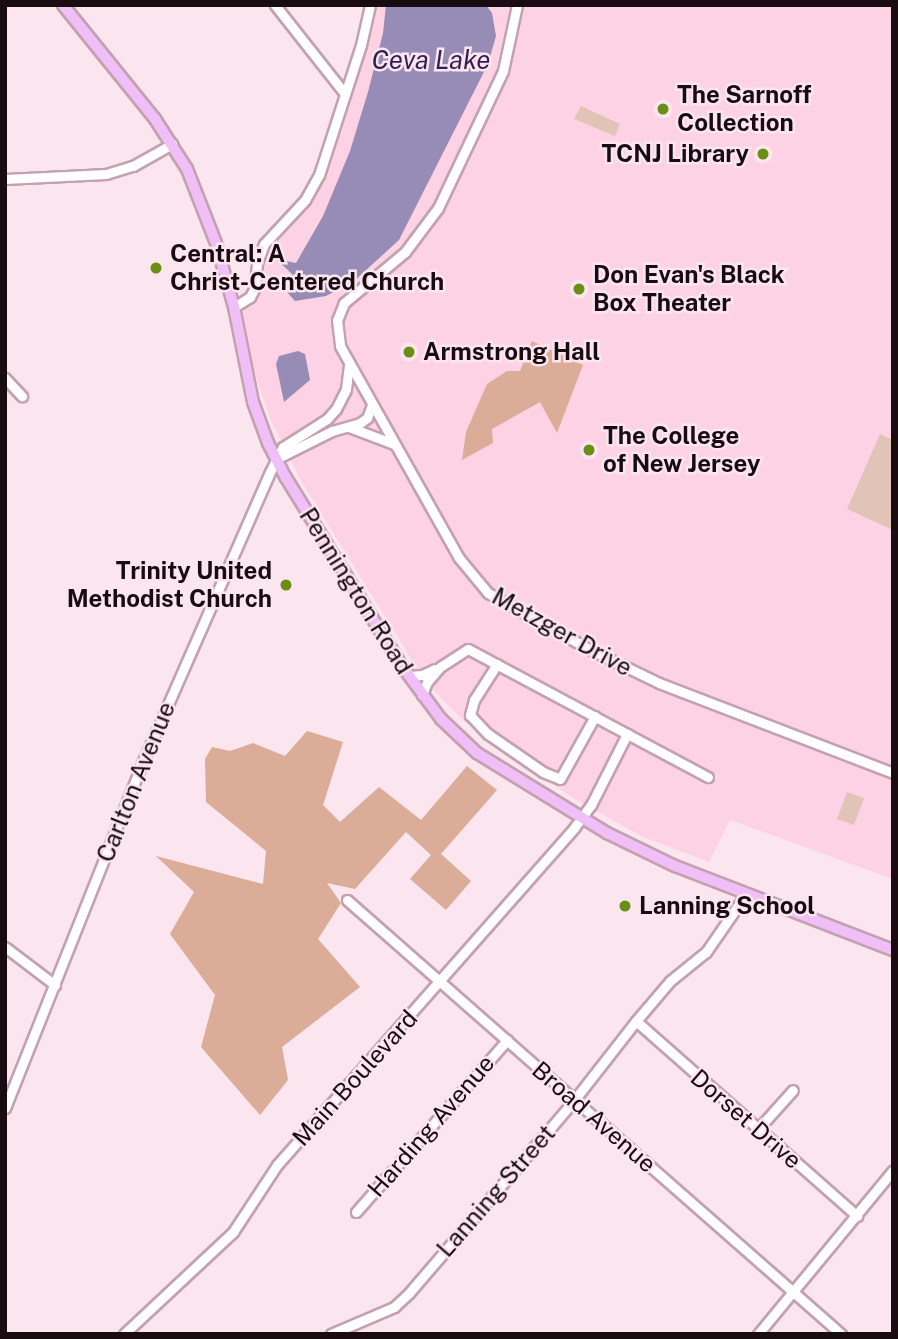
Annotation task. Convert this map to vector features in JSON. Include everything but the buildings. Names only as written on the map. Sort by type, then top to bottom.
[{"type":"main road","name":"Pennington Road","points":[[63,5],[172,144],[208,218],[234,307],[254,402],[276,459],[409,676],[441,719],[477,752],[583,818],[672,864],[893,950]]},
{"type":"street","points":[[275,5],[345,94]]},
{"type":"street","points":[[234,307],[250,297],[254,289],[257,263],[264,244],[298,209],[313,189],[361,45],[370,5]]},
{"type":"street","name":"Metzger Drive","points":[[517,5],[503,71],[438,208],[405,253],[344,303],[337,320],[337,338],[349,363],[467,571],[495,598],[659,683],[893,773]]},
{"type":"street","points":[[5,179],[106,174],[134,166],[172,144]]},
{"type":"street","points":[[276,459],[286,444],[327,419],[341,400],[348,380],[349,363]]},
{"type":"street","points":[[5,377],[22,396]]},
{"type":"street","points":[[341,400],[349,396],[367,396]]},
{"type":"street","points":[[276,459],[332,431],[349,427],[367,418],[372,405]]},
{"type":"street","points":[[349,427],[394,444]]},
{"type":"street","name":"Carlton Avenue","points":[[5,1108],[160,721],[276,459]]},
{"type":"street","points":[[409,676],[422,675],[440,667],[468,649],[708,777]]},
{"type":"street","points":[[497,664],[474,700],[470,715],[488,734],[543,772],[560,779],[595,716]]},
{"type":"street","points":[[422,695],[427,682],[440,667]]},
{"type":"street","name":"Main Boulevard","points":[[124,1334],[233,1232],[277,1165],[583,818],[627,734]]},
{"type":"street","name":"Lanning Street","points":[[331,1334],[394,1307],[409,1293],[575,1099],[670,981],[706,953],[746,894]]},
{"type":"street","name":"Broad Avenue","points":[[347,900],[841,1334]]},
{"type":"street","points":[[5,947],[55,985]]},
{"type":"street","name":"Dorset Drive","points":[[636,1021],[857,1216]]},
{"type":"street","name":"Harding Avenue","points":[[356,1212],[507,1040]]},
{"type":"street","points":[[758,1129],[793,1090]]},
{"type":"street","points":[[758,1334],[893,1170]]},
{"type":"street","points":[[353,1324],[359,1334]]},
{"type":"shaded area","name":"The College of New Jersey","points":[[375,5],[893,5],[893,879],[730,820],[709,862],[643,837],[575,799],[496,747],[426,683],[300,479],[271,421],[252,365],[243,312],[263,289],[262,258],[317,191],[368,39]]},
{"type":"shaded area","points":[[581,106],[620,124],[615,136],[574,119]]},
{"type":"shaded area","points":[[532,341],[583,365],[557,433],[540,402],[492,429],[493,443],[462,460],[466,432],[487,384],[507,371],[520,371]]},
{"type":"shaded area","points":[[880,434],[893,440],[893,530],[847,509]]},
{"type":"shaded area","points":[[307,731],[343,742],[323,805],[340,822],[379,787],[421,820],[467,766],[497,790],[441,854],[471,881],[446,910],[410,879],[431,855],[406,832],[355,889],[327,883],[341,903],[318,939],[360,987],[282,1047],[288,1080],[260,1115],[201,1047],[215,995],[170,934],[194,892],[156,856],[263,884],[266,851],[206,802],[205,759],[212,747],[230,751],[253,743],[285,756]]},
{"type":"shaded area","points":[[847,792],[864,798],[854,825],[837,819]]},
{"type":"water","name":"Ceva Lake","points":[[386,5],[486,5],[492,13],[496,36],[488,64],[399,240],[353,282],[326,296],[295,301],[286,291],[292,274],[276,259],[296,263],[323,216],[350,151],[368,92],[383,33]]},
{"type":"water","points":[[298,351],[305,354],[310,380],[284,402],[276,364],[279,356]]},
{"type":"place","name":"The Sarnoff Collection","points":[[663,109]]},
{"type":"place","name":"TCNJ Library","points":[[763,154]]},
{"type":"place","name":"Central: A Christ-Centered Church","points":[[156,268]]},
{"type":"place","name":"Don Evan's Black Box Theater","points":[[579,289]]},
{"type":"place","name":"Armstrong Hall","points":[[409,352]]},
{"type":"place","name":"The College of New Jersey","points":[[589,450]]},
{"type":"place","name":"Trinity United Methodist Church","points":[[286,585]]},
{"type":"place","name":"Lanning School","points":[[625,906]]}]
